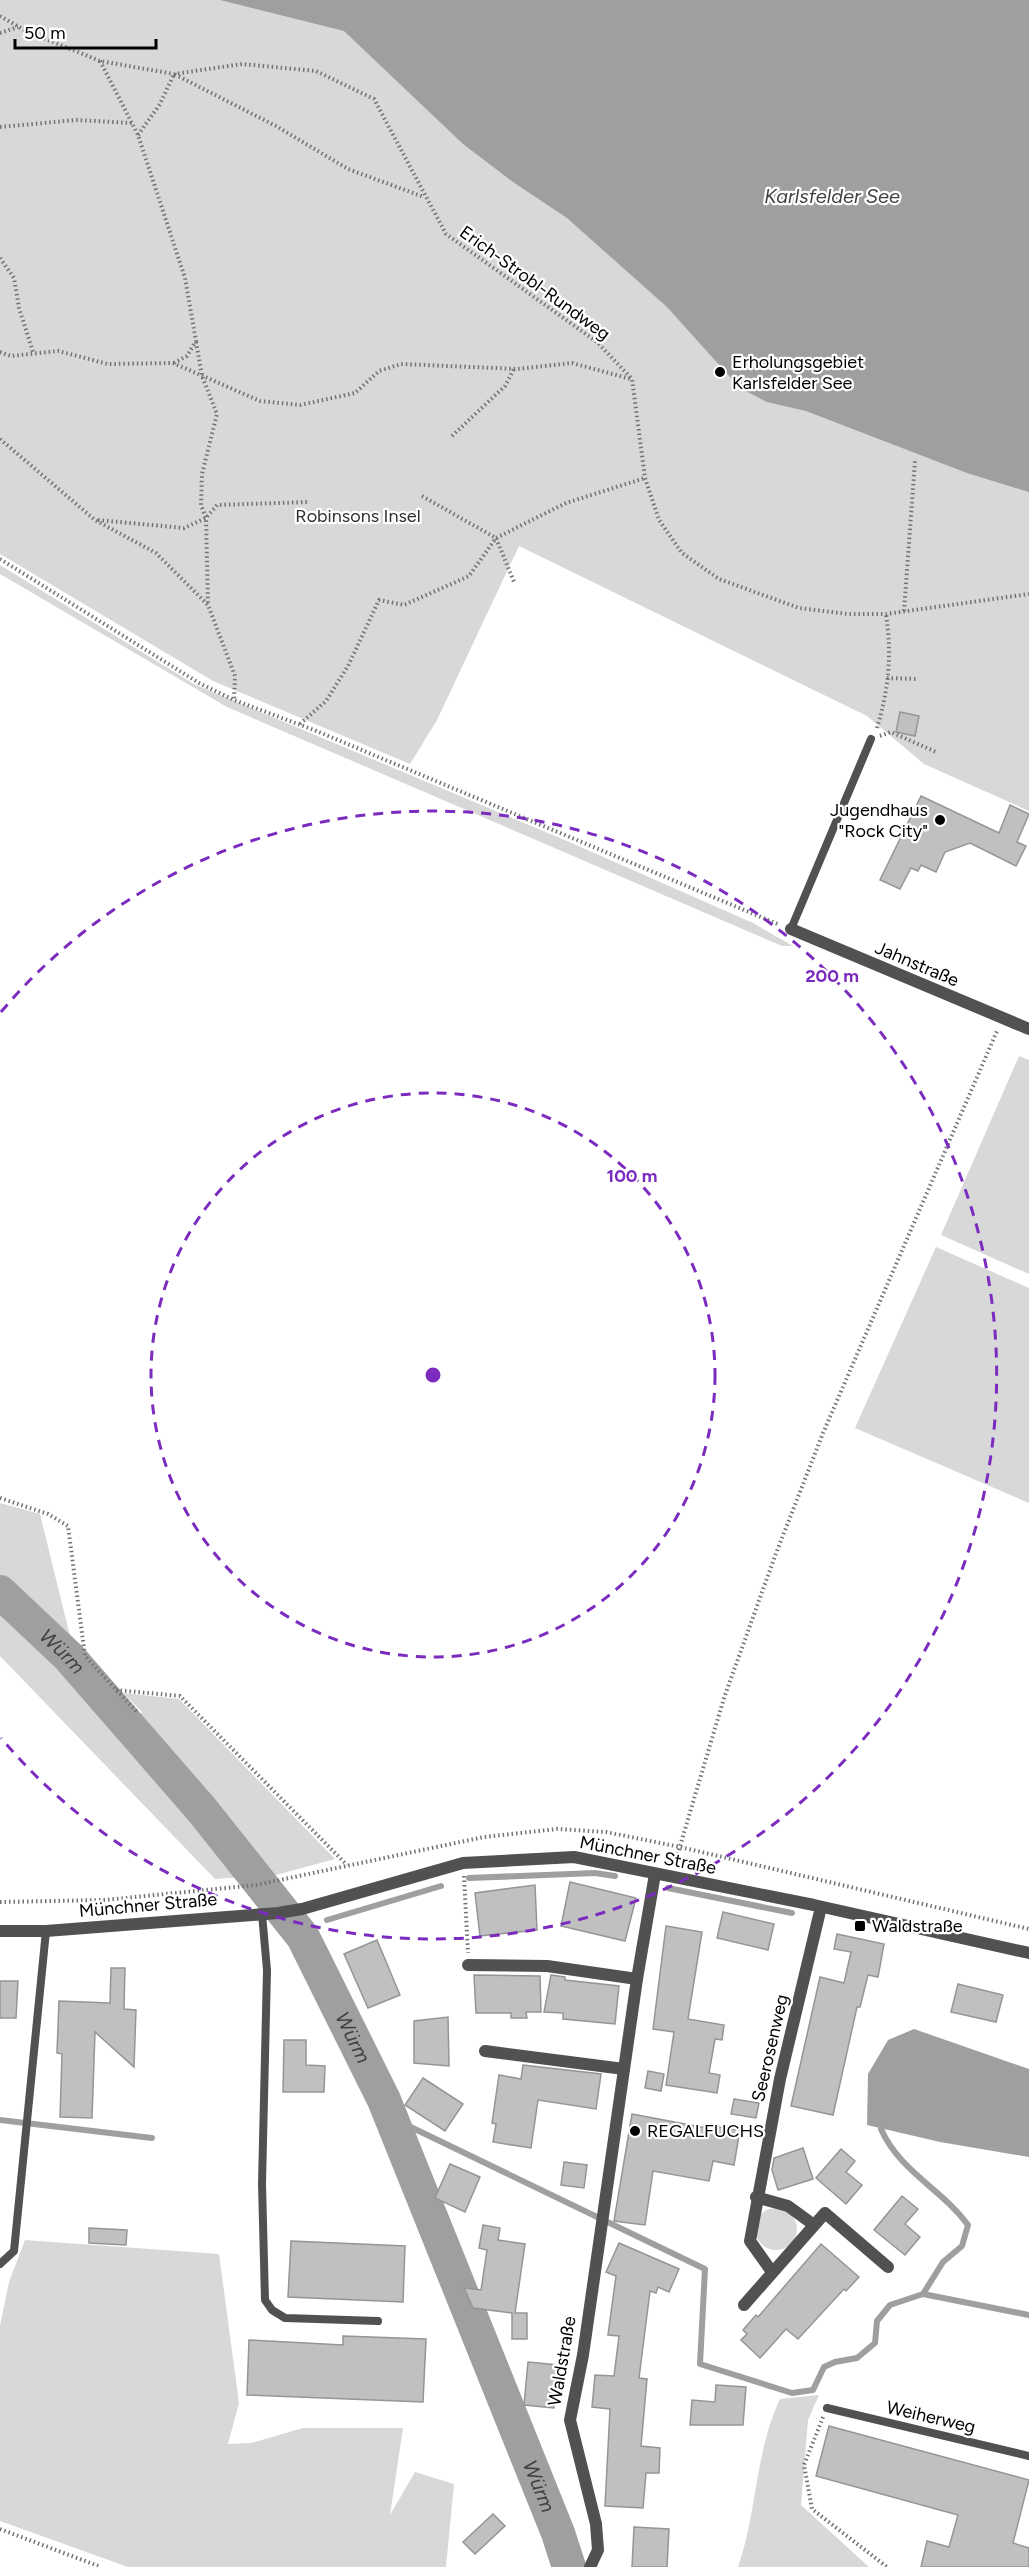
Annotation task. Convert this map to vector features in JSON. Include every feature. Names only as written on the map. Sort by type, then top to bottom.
[{"type":"street","name":"Jahnstraße","points":[[791,929],[1002,1020],[1029,1029]]},
{"type":"street","name":"Münchner Straße","points":[[0,1930],[46,1931],[278,1913],[302,1909],[464,1863],[574,1857],[821,1906],[1029,1953]]},
{"type":"street","points":[[485,2051],[624,2069],[655,1874]]},
{"type":"street","name":"Seerosenweg","points":[[772,2272],[750,2241],[756,2197],[821,1906]]},
{"type":"street","points":[[468,1965],[547,1966],[637,1979]]},
{"type":"street","name":"Waldstraße","points":[[590,2567],[598,2550],[596,2524],[570,2420],[583,2355],[624,2069]]},
{"type":"street","points":[[756,2197],[788,2206],[814,2225]]},
{"type":"street","points":[[744,2306],[825,2213],[888,2267]]},
{"type":"lane","points":[[791,929],[871,739]]},
{"type":"lane","points":[[262,1914],[267,1970],[262,2184],[265,2300],[272,2310],[285,2318],[378,2321]]},
{"type":"lane","points":[[0,2264],[14,2251],[46,1931]]},
{"type":"lane","name":"Weiherweg","points":[[826,2408],[1029,2456]]},
{"type":"path","name":"Erich-Strobl-Rundweg","points":[[0,16],[18,27],[100,61],[174,74],[242,64],[316,72],[374,99],[412,166],[425,197],[446,234],[597,342],[632,379]]},
{"type":"path","points":[[0,33],[18,27]]},
{"type":"path","points":[[100,61],[138,135],[185,278],[202,376],[217,414],[202,474],[201,505],[206,518],[208,605],[235,675],[234,700]]},
{"type":"path","points":[[138,135],[160,104],[174,74],[276,126],[348,169],[425,197]]},
{"type":"path","points":[[0,128],[76,120],[132,123]]},
{"type":"path","points":[[0,258],[14,278],[19,308],[33,352]]},
{"type":"path","points":[[173,363],[187,356],[196,341]]},
{"type":"path","points":[[0,352],[11,356],[58,351],[108,364],[173,363],[260,401],[300,405],[355,393],[380,371],[401,364],[514,368],[572,363],[632,379],[645,478],[659,520],[682,554],[719,579],[799,608],[848,614],[886,614],[1029,594]]},
{"type":"path","points":[[452,436],[506,386],[514,368]]},
{"type":"path","points":[[0,439],[95,520],[156,553],[208,605]]},
{"type":"path","points":[[904,611],[915,460]]},
{"type":"path","points":[[299,724],[326,701],[348,666],[379,600],[404,605],[469,576],[496,538],[566,503],[645,478]]},
{"type":"path","points":[[422,496],[496,538],[514,582]]},
{"type":"path","points":[[95,520],[184,528],[206,518],[217,505],[308,502]]},
{"type":"path","points":[[0,559],[199,683],[234,700],[299,724],[791,929]]},
{"type":"path","points":[[886,614],[891,648],[883,707],[875,738],[891,732],[936,752]]},
{"type":"path","points":[[887,678],[917,679]]},
{"type":"path","points":[[1002,1020],[814,1456],[724,1698],[680,1847],[1029,1929]]},
{"type":"path","points":[[0,1498],[48,1514],[68,1526],[85,1656],[138,1713]]},
{"type":"path","points":[[116,1690],[180,1696],[348,1866]]},
{"type":"path","points":[[464,1863],[468,1965]]},
{"type":"path","points":[[0,1902],[105,1900],[256,1885],[288,1878]]},
{"type":"path","points":[[857,1900],[860,1890]]},
{"type":"path","points":[[826,2408],[804,2465],[812,2509],[887,2567]]},
{"type":"path","points":[[0,2529],[101,2567]]},
{"type":"green space","name":"Robinsons Insel","points":[[0,0],[1029,0],[1029,811],[924,764],[867,716],[519,546],[437,720],[410,764],[213,681],[0,554]]},
{"type":"green space","points":[[0,565],[194,684],[567,841],[753,923],[793,946],[782,946],[227,707],[0,574]]},
{"type":"green space","points":[[1019,1056],[1029,1060],[1029,1274],[941,1235]]},
{"type":"green space","points":[[936,1247],[1029,1288],[1029,1503],[855,1428]]},
{"type":"green space","points":[[0,1503],[40,1514],[70,1636],[81,1658],[137,1718],[142,1712],[123,1693],[179,1699],[335,1859],[276,1875],[215,1879],[0,1656]]},
{"type":"green space","points":[[776,2208],[791,2214],[797,2229],[791,2244],[776,2250],[761,2244],[755,2229],[761,2214]]},
{"type":"green space","points":[[25,2240],[219,2254],[239,2403],[228,2444],[251,2443],[303,2428],[403,2428],[390,2515],[415,2472],[454,2484],[446,2567],[128,2567],[0,2521],[0,2326],[9,2282]]},
{"type":"green space","points":[[819,2395],[808,2420],[801,2505],[869,2567],[738,2567],[766,2440],[780,2399]]},
{"type":"water","name":"Karlsfelder See","points":[[220,0],[1029,0],[1029,492],[967,473],[806,411],[767,402],[740,388],[667,307],[567,218],[513,182],[463,144],[344,31]]},
{"type":"water","points":[[914,2029],[1029,2069],[1029,2157],[940,2142],[867,2125],[868,2074],[888,2040]]},
{"type":"building","points":[[900,712],[919,716],[915,736],[896,732]]},
{"type":"building","name":"Jugendhaus \"Rock City\"","points":[[921,796],[999,833],[1010,805],[1029,814],[1017,842],[1026,846],[1016,866],[970,843],[945,852],[936,872],[921,865],[918,871],[911,868],[900,889],[880,880]]},
{"type":"building","points":[[570,1882],[636,1898],[625,1941],[561,1926]]},
{"type":"building","points":[[535,1885],[537,1930],[480,1936],[475,1893]]},
{"type":"building","points":[[723,1912],[774,1924],[768,1950],[717,1938]]},
{"type":"building","points":[[666,1926],[702,1932],[688,2019],[724,2025],[722,2040],[715,2039],[709,2073],[720,2075],[717,2093],[666,2085],[674,2032],[653,2029]]},
{"type":"building","points":[[837,1934],[884,1944],[878,1977],[868,1975],[860,2007],[857,2007],[833,2115],[791,2106],[820,1977],[844,1983],[851,1952],[834,1949]]},
{"type":"building","points":[[377,1940],[400,1995],[368,2008],[344,1954]]},
{"type":"building","points":[[111,1968],[125,1968],[124,2009],[136,2010],[134,2067],[95,2032],[92,2118],[60,2117],[62,2054],[57,2053],[59,2001],[110,2003]]},
{"type":"building","points":[[474,1975],[540,1976],[541,2012],[526,2012],[527,2018],[511,2018],[511,2013],[476,2013]]},
{"type":"building","points":[[551,1975],[565,1977],[565,1980],[619,1986],[615,2024],[563,2019],[563,2013],[544,2012]]},
{"type":"building","points":[[0,1981],[18,1981],[16,2018],[0,2018]]},
{"type":"building","points":[[958,1984],[1003,1995],[996,2022],[951,2012]]},
{"type":"building","points":[[448,2017],[449,2066],[414,2063],[414,2021]]},
{"type":"building","points":[[284,2040],[306,2040],[306,2065],[325,2066],[324,2092],[283,2092]]},
{"type":"building","points":[[523,2065],[601,2074],[596,2109],[538,2100],[531,2148],[493,2142],[496,2124],[492,2123],[499,2075],[521,2079]]},
{"type":"building","points":[[648,2071],[664,2074],[661,2091],[645,2088]]},
{"type":"building","points":[[423,2078],[463,2104],[445,2131],[405,2105]]},
{"type":"building","points":[[734,2099],[759,2103],[756,2118],[731,2114]]},
{"type":"building","points":[[632,2114],[717,2130],[717,2127],[740,2130],[734,2165],[713,2161],[709,2181],[653,2171],[645,2225],[614,2221]]},
{"type":"building","points":[[803,2148],[813,2179],[778,2190],[772,2170],[774,2158]]},
{"type":"building","points":[[841,2149],[855,2161],[846,2172],[862,2185],[846,2204],[816,2178]]},
{"type":"building","points":[[564,2162],[587,2165],[584,2188],[561,2185]]},
{"type":"building","points":[[450,2164],[480,2177],[465,2212],[435,2198]]},
{"type":"building","points":[[902,2196],[918,2209],[905,2224],[920,2237],[905,2255],[874,2230]]},
{"type":"building","points":[[483,2225],[500,2228],[498,2240],[525,2244],[515,2313],[527,2313],[527,2339],[512,2339],[512,2313],[473,2308],[464,2288],[481,2290],[487,2250],[479,2248]]},
{"type":"building","points":[[89,2228],[127,2230],[126,2245],[89,2243]]},
{"type":"building","points":[[291,2241],[405,2246],[403,2302],[288,2297]]},
{"type":"building","points":[[619,2243],[679,2269],[669,2292],[658,2287],[656,2293],[650,2291],[639,2378],[647,2379],[641,2446],[660,2448],[659,2473],[646,2473],[643,2508],[605,2506],[610,2409],[592,2407],[595,2375],[614,2376],[619,2336],[608,2335],[616,2276],[606,2272]]},
{"type":"building","points":[[821,2244],[859,2277],[846,2291],[844,2289],[798,2339],[786,2329],[760,2358],[741,2340],[747,2334],[743,2330],[756,2315],[758,2317]]},
{"type":"building","points":[[343,2336],[426,2339],[423,2402],[247,2395],[249,2340],[343,2345]]},
{"type":"building","points":[[528,2362],[558,2365],[554,2408],[524,2405]]},
{"type":"building","points":[[716,2385],[746,2387],[743,2425],[690,2425],[692,2400],[715,2402]]},
{"type":"building","points":[[829,2426],[1029,2480],[1013,2543],[1029,2548],[1029,2567],[921,2567],[927,2541],[949,2547],[958,2515],[816,2476]]},
{"type":"building","points":[[493,2514],[505,2526],[475,2554],[463,2542]]},
{"type":"building","points":[[634,2527],[669,2529],[667,2567],[632,2567]]},
{"type":"waterway","name":"Würm","points":[[0,1592],[69,1657],[202,1810],[303,1937],[384,2100],[558,2533],[569,2567]]},
{"type":"waterway","points":[[469,1878],[595,1873],[615,1876]]},
{"type":"waterway","points":[[327,1920],[441,1886]]},
{"type":"waterway","points":[[668,1888],[792,1913]]},
{"type":"waterway","name":"Würm","points":[[292,1924],[301,1923]]},
{"type":"waterway","points":[[392,2118],[705,2269],[700,2364],[792,2393],[813,2390],[824,2367],[835,2362],[857,2358],[875,2343],[877,2321],[890,2305],[923,2294],[1029,2315]]},
{"type":"waterway","points":[[0,2120],[152,2138]]},
{"type":"waterway","points":[[881,2129],[899,2157],[958,2212],[968,2225],[962,2246],[943,2262],[923,2294]]},
{"type":"place","name":"Erholungsgebiet Karlsfelder See","points":[[720,372]]},
{"type":"place","name":"Jugendhaus \"Rock City\"","points":[[940,820]]},
{"type":"place","name":"Waldstraße","points":[[860,1926]]},
{"type":"place","name":"REGALFUCHS","points":[[635,2131]]}]
